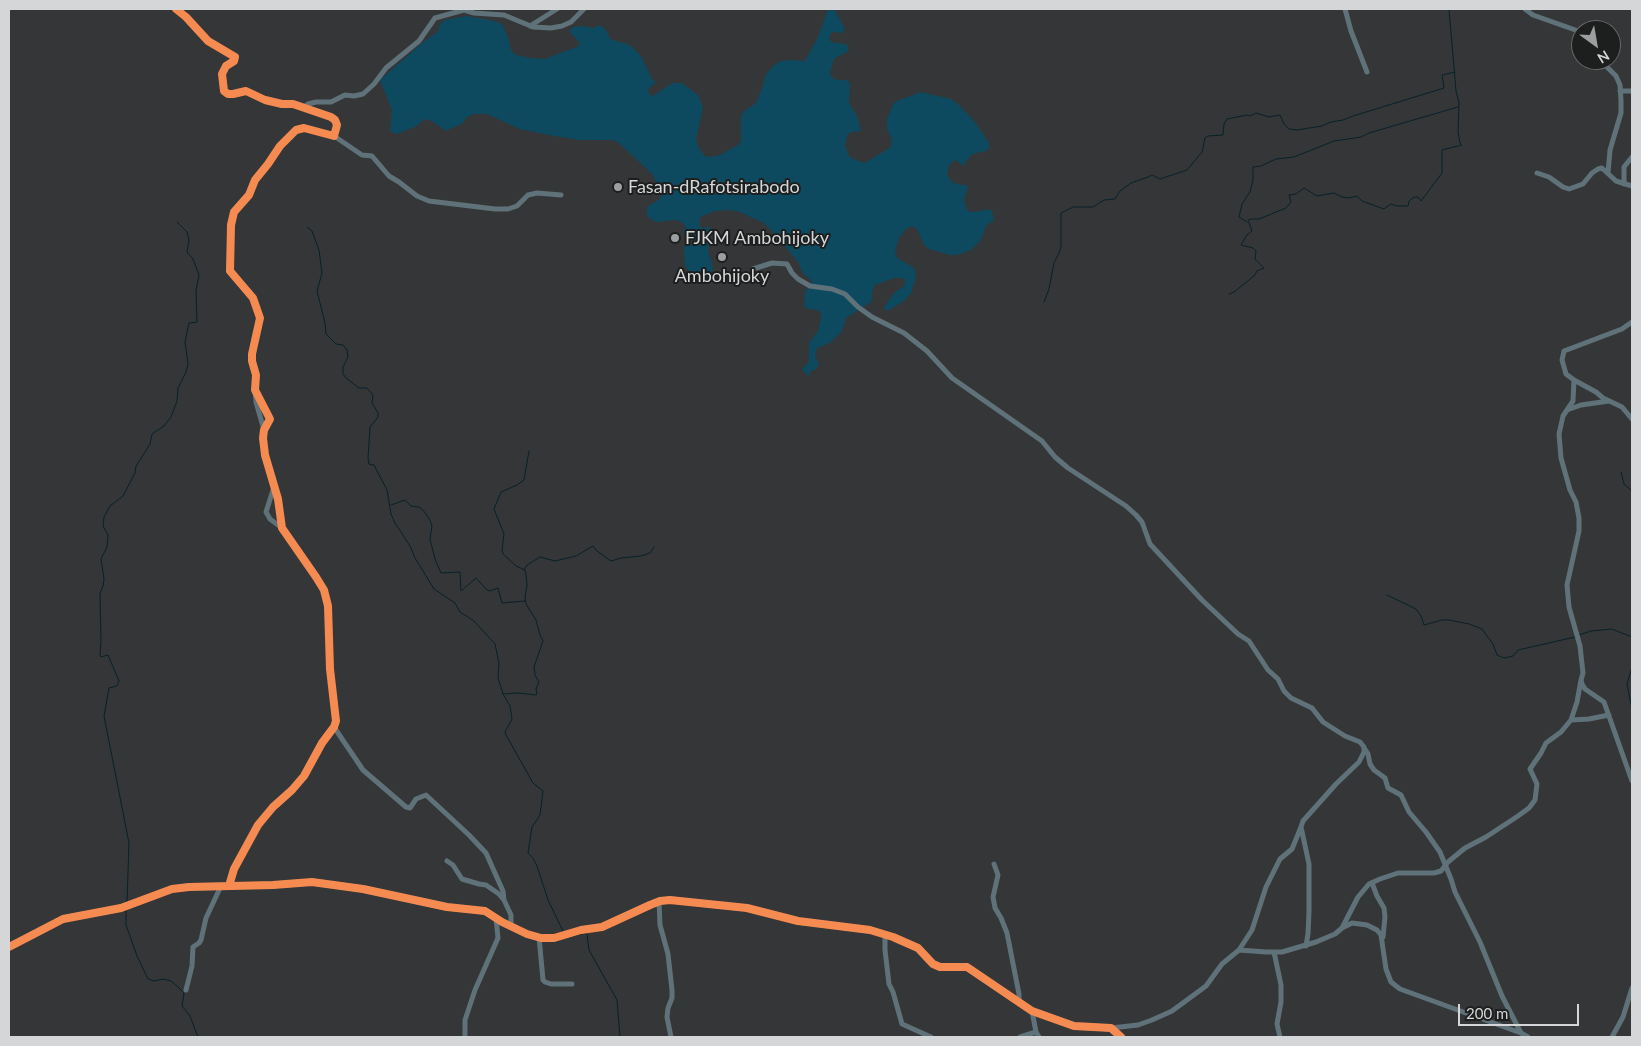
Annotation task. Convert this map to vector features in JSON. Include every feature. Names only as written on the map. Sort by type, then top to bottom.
[{"type":"street","points":[[176,9],[208,41],[235,57],[226,66],[222,74],[224,92],[233,94],[246,90],[265,100],[282,104],[293,104],[331,117],[337,125],[334,136]]},
{"type":"street","points":[[530,26],[557,9]]},
{"type":"street","points":[[303,108],[308,104],[330,102],[345,95],[363,94],[374,84],[386,68],[419,41],[435,18],[464,10],[474,13],[504,15],[530,26],[552,28],[571,22],[584,9]]},
{"type":"street","points":[[1345,9],[1351,31],[1368,72]]},
{"type":"street","points":[[1525,9],[1533,16],[1571,29]]},
{"type":"street","points":[[1608,173],[1610,150],[1621,114],[1620,91],[1616,76],[1610,70]]},
{"type":"street","points":[[1620,91],[1632,91]]},
{"type":"street","points":[[264,430],[256,402],[256,375],[252,361],[260,318],[258,307],[253,298],[230,271],[232,217],[249,195],[255,180],[280,146],[296,130],[304,128],[334,136],[362,155],[372,156],[389,176],[417,196],[429,201],[508,209],[517,206],[528,195],[537,193],[561,195]]},
{"type":"street","points":[[1624,184],[1624,167],[1632,157]]},
{"type":"street","points":[[1537,173],[1549,176],[1563,188],[1569,189],[1583,184],[1592,173],[1602,168],[1616,182],[1632,186]]},
{"type":"street","points":[[1624,176],[1632,175]]},
{"type":"street","points":[[753,270],[772,263],[787,264],[798,279],[810,286],[832,288],[845,294],[872,317],[904,333],[928,351],[952,378],[1042,441],[1055,457],[1068,468],[1126,506],[1142,522],[1150,544],[1202,600],[1238,634],[1249,641],[1268,670],[1278,679],[1284,691],[1291,698],[1312,708],[1324,722],[1345,736],[1360,742],[1368,754],[1370,764],[1374,770],[1385,778],[1388,788],[1401,795],[1409,812],[1434,842],[1446,865],[1455,892],[1478,937],[1502,996],[1521,1033]]},
{"type":"street","points":[[1632,322],[1622,329],[1564,351],[1562,360],[1566,374],[1622,407],[1632,419]]},
{"type":"street","points":[[1342,928],[1358,897],[1372,882],[1398,873],[1434,873],[1441,871],[1465,848],[1504,826],[1529,808],[1535,800],[1537,784],[1530,769],[1542,753],[1546,743],[1561,732],[1571,720],[1583,673],[1583,665],[1569,607],[1567,585],[1579,531],[1576,502],[1570,490],[1561,458],[1559,434],[1563,416],[1573,401],[1574,380]]},
{"type":"street","points":[[255,390],[270,419],[264,430],[263,438],[265,455],[278,499],[282,528]]},
{"type":"street","points":[[1567,410],[1581,405],[1610,401]]},
{"type":"street","points":[[186,990],[192,966],[193,948],[201,940],[206,918],[258,825],[304,776],[336,722],[330,669],[328,606],[324,590],[282,528],[270,519],[266,512],[274,486]]},
{"type":"street","points":[[1581,680],[1585,689],[1604,702],[1632,781]]},
{"type":"street","points":[[1571,720],[1609,715]]},
{"type":"street","points":[[334,727],[363,770],[406,807],[410,808],[416,798],[424,795],[469,834],[486,853],[503,891],[504,900]]},
{"type":"street","points":[[9,946],[63,919],[121,908],[172,889],[322,883],[374,890],[447,908],[485,911],[527,934],[554,938],[580,930],[602,927],[659,901],[670,900],[747,908],[798,921],[851,927],[885,934],[918,948],[934,964],[940,967],[967,967],[1032,1011],[1074,1026],[1111,1028],[1138,1025],[1172,1011],[1206,986],[1222,964],[1239,950],[1252,930],[1266,887],[1280,859],[1292,849],[1302,821],[1345,774],[1359,762],[1364,752],[1364,747]]},
{"type":"street","points":[[1301,827],[1309,864],[1309,912],[1306,946]]},
{"type":"street","points":[[447,861],[453,865],[462,879],[486,885],[499,894],[511,915],[511,925]]},
{"type":"street","points":[[994,864],[998,875],[993,897],[995,908],[1007,933],[1020,994],[1019,1003]]},
{"type":"street","points":[[1372,882],[1384,908],[1382,940]]},
{"type":"street","points":[[659,901],[660,925],[668,954],[672,990],[667,1017],[671,1037]]},
{"type":"street","points":[[464,1037],[465,1020],[475,990],[498,938],[496,918]]},
{"type":"street","points":[[1239,950],[1274,952],[1306,946],[1335,934],[1352,923],[1367,925],[1377,930],[1381,935],[1386,969],[1391,982],[1396,987],[1528,1037]]},
{"type":"street","points":[[885,934],[885,950],[890,984],[902,1024],[931,1037]]},
{"type":"street","points":[[539,937],[543,980],[551,984],[572,984]]},
{"type":"street","points":[[1274,952],[1282,985],[1277,1024],[1280,1037]]},
{"type":"street","points":[[1612,1037],[1623,1017],[1632,988]]},
{"type":"street","points":[[1020,1037],[1037,1035],[1032,1011]]},
{"type":"street","points":[[1111,1028],[1121,1037]]},
{"type":"shaded area","points":[[828,9],[834,9],[845,29],[842,33],[832,32],[829,37],[831,42],[846,44],[849,48],[847,52],[834,59],[830,73],[836,80],[846,80],[850,83],[849,103],[857,116],[861,131],[851,132],[847,135],[845,145],[851,158],[865,163],[891,147],[887,119],[893,104],[897,101],[921,92],[951,99],[975,122],[989,143],[989,148],[986,151],[972,154],[963,166],[956,160],[952,162],[947,175],[953,183],[968,186],[964,200],[967,210],[972,212],[987,209],[992,211],[994,220],[986,226],[981,240],[971,250],[957,255],[929,249],[924,245],[917,229],[911,226],[906,229],[899,238],[895,251],[897,258],[915,270],[916,277],[911,293],[904,301],[886,311],[884,308],[886,304],[895,292],[904,286],[905,280],[895,278],[875,285],[871,302],[846,318],[842,331],[830,343],[817,348],[815,355],[819,365],[815,370],[811,370],[809,377],[802,369],[809,362],[809,343],[818,331],[821,318],[821,313],[818,310],[808,309],[804,306],[805,292],[812,281],[802,272],[799,263],[764,223],[740,212],[729,210],[715,211],[702,216],[699,219],[700,226],[712,229],[708,250],[713,268],[710,278],[700,280],[691,274],[685,266],[684,249],[687,241],[693,245],[695,242],[694,236],[684,234],[683,231],[686,227],[682,222],[674,220],[658,222],[650,219],[647,215],[647,207],[660,199],[662,192],[652,174],[619,143],[613,140],[579,140],[549,135],[520,129],[487,114],[473,114],[467,117],[463,123],[446,131],[432,121],[425,119],[415,127],[396,134],[390,131],[392,110],[380,80],[438,31],[440,24],[445,20],[467,16],[502,24],[511,50],[516,55],[531,58],[545,59],[579,46],[579,42],[569,31],[573,27],[593,28],[602,26],[610,39],[630,45],[641,56],[652,79],[656,82],[648,89],[649,94],[653,96],[672,83],[682,83],[698,95],[703,108],[696,139],[699,148],[705,156],[720,155],[738,145],[741,141],[741,117],[743,112],[756,103],[766,74],[773,66],[781,61],[805,61],[818,37]]},
{"type":"waterway","points":[[1229,294],[1254,276],[1257,271],[1264,268],[1255,259],[1256,251],[1253,248],[1241,245],[1252,231],[1248,220],[1259,219],[1286,208],[1291,202],[1289,195],[1296,194],[1304,188],[1317,196],[1334,193],[1349,198],[1357,196],[1362,201],[1384,209],[1391,204],[1408,206],[1409,201],[1414,197],[1418,197],[1421,201],[1442,173],[1442,150],[1462,145],[1458,132],[1459,103],[1456,91],[1449,9]]},
{"type":"waterway","points":[[1044,302],[1049,289],[1054,263],[1061,246],[1061,213],[1073,207],[1093,207],[1104,200],[1115,199],[1120,191],[1131,183],[1152,175],[1160,179],[1187,170],[1202,152],[1205,138],[1223,135],[1224,124],[1227,119],[1250,116],[1256,113],[1269,117],[1280,115],[1284,124],[1289,129],[1297,130],[1322,126],[1444,88],[1442,75],[1455,72]]},
{"type":"waterway","points":[[1247,222],[1239,217],[1242,204],[1250,192],[1253,180],[1253,167],[1261,166],[1276,159],[1294,157],[1334,141],[1361,137],[1458,107]]},
{"type":"waterway","points":[[127,902],[129,843],[104,716],[109,688],[117,686],[119,681],[108,655],[101,657],[100,655],[100,593],[104,579],[101,559],[107,547],[108,535],[103,526],[104,517],[110,506],[123,496],[135,473],[136,466],[150,444],[152,434],[164,426],[171,417],[177,401],[178,388],[188,364],[185,342],[189,323],[197,322],[196,291],[199,275],[193,259],[187,252],[189,240],[187,232],[177,222]]},
{"type":"waterway","points":[[307,227],[312,231],[319,250],[322,273],[317,291],[326,334],[336,344],[343,345],[347,350],[348,357],[343,367],[343,374],[346,378],[359,388],[367,388],[373,395],[372,403],[378,413],[378,417],[370,427],[369,464],[374,465],[387,490],[391,514],[395,523],[434,589],[455,603],[460,612],[474,621],[495,644],[499,663],[498,678],[503,694],[510,706],[512,719],[505,732],[533,783],[543,791],[540,815],[532,827],[528,853],[537,866],[548,900],[564,933]]},
{"type":"waterway","points":[[503,694],[536,695],[539,682],[535,675],[534,667],[543,641],[536,620],[526,604],[527,585],[525,570],[516,566],[503,554],[504,534],[494,509],[501,492],[524,480],[529,451]]},
{"type":"waterway","points":[[1621,472],[1624,484],[1631,490],[1632,495]]},
{"type":"waterway","points":[[391,505],[405,500],[411,506],[419,507],[423,510],[432,526],[430,539],[441,573],[460,572],[461,591],[476,578],[487,590],[490,591],[498,588],[502,603],[525,601]]},
{"type":"waterway","points":[[524,570],[527,565],[540,557],[555,561],[576,556],[593,546],[611,561],[641,556],[650,553],[654,547]]},
{"type":"waterway","points":[[1387,595],[1416,609],[1424,625],[1449,620],[1482,629],[1493,644],[1497,655],[1504,658],[1513,656],[1518,650],[1575,637]]},
{"type":"waterway","points":[[1579,635],[1591,631],[1612,629],[1632,637]]},
{"type":"waterway","points":[[1632,667],[1627,684],[1632,709]]},
{"type":"waterway","points":[[126,909],[126,925],[137,956],[148,979],[171,981],[184,993],[182,1006],[190,1016],[198,1037]]},
{"type":"waterway","points":[[569,937],[585,933],[587,935],[589,950],[617,1000],[620,1037]]},
{"type":"cycle path","points":[[176,9],[208,41],[235,57],[234,61],[226,66],[222,74],[224,91],[228,94],[246,91],[265,100],[282,104],[293,104],[331,117],[337,125],[334,136],[304,128],[296,130],[280,146],[255,180],[249,195],[234,212],[231,225],[230,271],[253,298],[260,318],[252,354],[256,375],[255,390],[270,419],[264,430],[263,438],[265,455],[278,499],[282,528],[324,590],[328,606],[330,669],[336,721],[304,776],[258,825],[234,869],[229,886]]},
{"type":"cycle path","points":[[9,947],[63,919],[121,908],[172,889],[189,887],[312,882],[363,889],[447,907],[485,911],[502,922],[527,934],[541,938],[554,938],[581,930],[602,927],[660,901],[670,900],[747,908],[798,921],[870,930],[893,937],[918,948],[933,964],[940,967],[967,967],[1032,1011],[1074,1026],[1111,1028],[1121,1037]]},
{"type":"place","name":"Fasan-dRafotsirabodo","points":[[618,187]]},
{"type":"place","name":"FJKM Ambohijoky","points":[[675,238]]},
{"type":"place","name":"Ambohijoky","points":[[722,257]]}]
